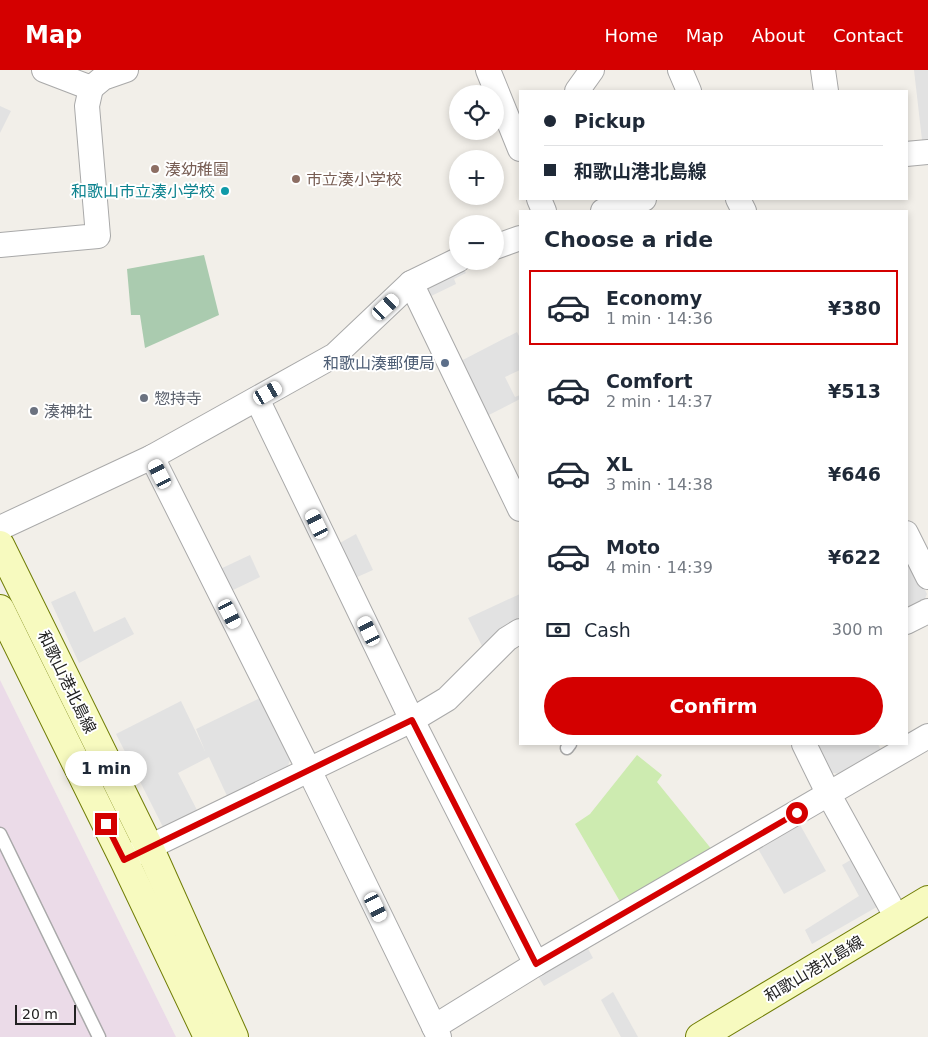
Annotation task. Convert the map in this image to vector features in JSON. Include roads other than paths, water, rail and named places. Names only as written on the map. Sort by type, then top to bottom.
[{"type":"main road","name":"和歌山港北島線","points":[[0,545],[149,847],[234,1037]]},
{"type":"main road","name":"和歌山港北島線","points":[[0,609],[124,860],[208,1037]]},
{"type":"main road","name":"和歌山港北島線","points":[[700,1037],[928,900]]},
{"type":"street","points":[[44,70],[91,88]]},
{"type":"street","points":[[0,245],[98,236],[87,106],[91,88],[103,78],[126,70]]},
{"type":"street","points":[[488,70],[519,147]]},
{"type":"street","points":[[578,90],[592,70]]},
{"type":"street","points":[[680,70],[689,90]]},
{"type":"street","points":[[823,70],[826,90]]},
{"type":"street","points":[[908,154],[928,152]]},
{"type":"street","points":[[606,210],[641,200]]},
{"type":"street","points":[[504,244],[519,238]]},
{"type":"street","points":[[0,528],[152,457],[335,355],[411,283],[449,264]]},
{"type":"street","points":[[411,283],[519,507]]},
{"type":"street","points":[[257,399],[412,720],[536,964]]},
{"type":"street","points":[[152,457],[309,770],[437,1032],[536,964],[928,736]]},
{"type":"street","points":[[908,537],[928,577]]},
{"type":"street","points":[[908,621],[928,611]]},
{"type":"street","points":[[124,860],[412,720],[447,699],[516,640]]},
{"type":"street","points":[[804,745],[897,918]]},
{"type":"lane","points":[[0,834],[100,1037]]},
{"type":"place","name":"湊幼稚園","points":[[155,169]]},
{"type":"place","name":"市立湊小学校","points":[[296,179]]},
{"type":"place","name":"和歌山市立湊小学校","points":[[225,191]]},
{"type":"place","name":"和歌山湊郵便局","points":[[445,363]]},
{"type":"place","name":"惣持寺","points":[[144,398]]},
{"type":"place","name":"湊神社","points":[[34,411]]}]
